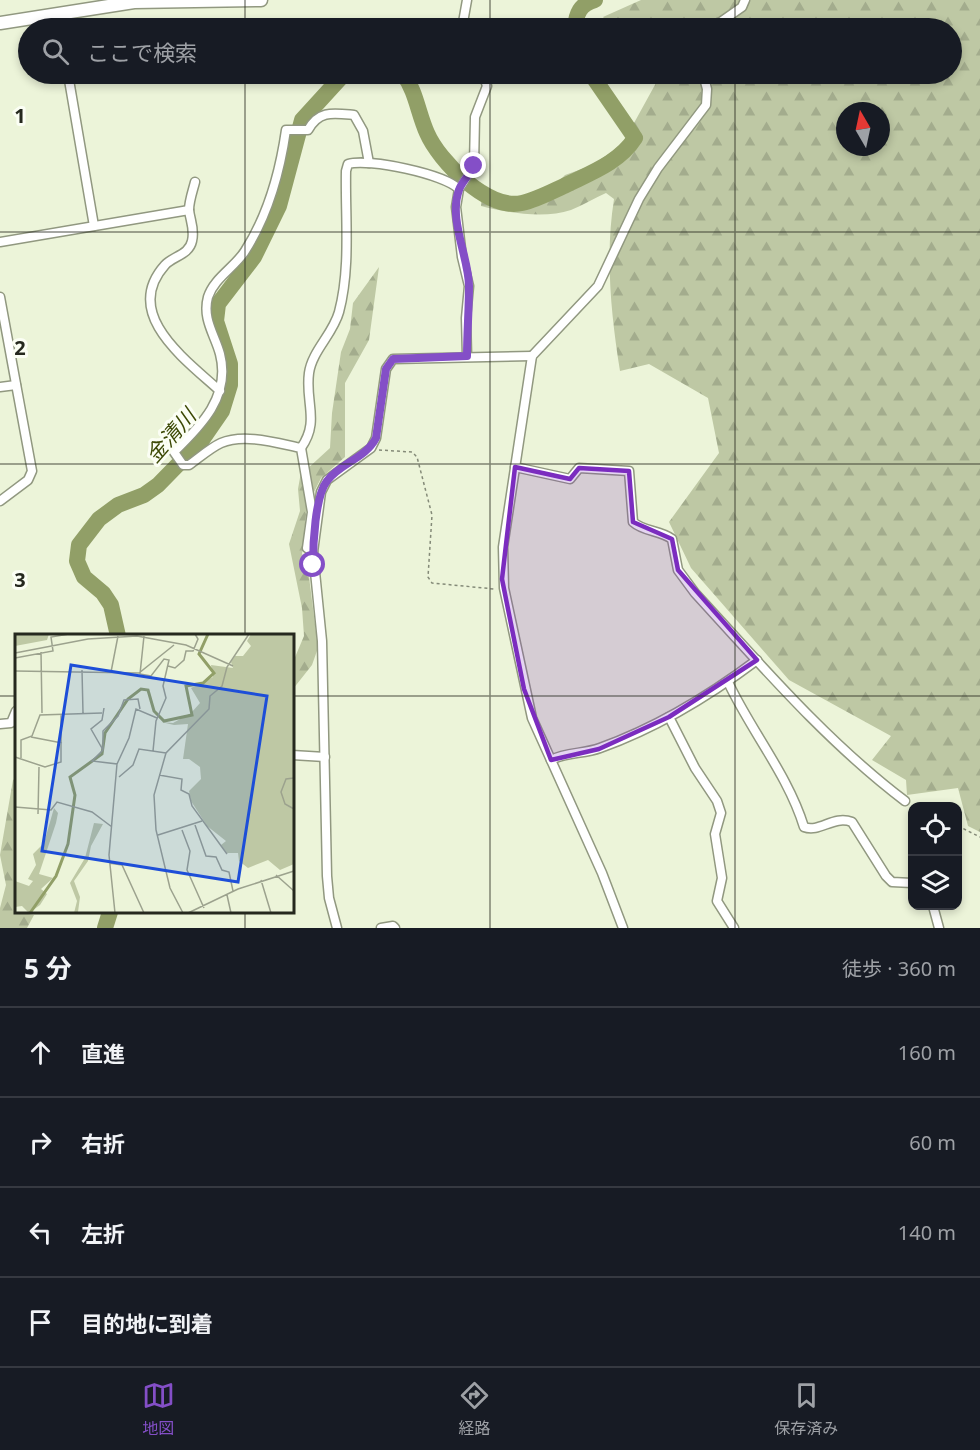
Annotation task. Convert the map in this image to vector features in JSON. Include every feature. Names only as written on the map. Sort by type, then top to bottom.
[{"type":"street","points":[[28,18],[134,2],[261,0]]},
{"type":"street","points":[[464,18],[467,0]]},
{"type":"street","points":[[726,18],[742,6],[745,0]]},
{"type":"street","points":[[57,13],[58,18]]},
{"type":"street","points":[[0,23],[18,20]]},
{"type":"street","points":[[70,84],[94,226]]},
{"type":"street","points":[[467,356],[466,318],[469,286],[457,216],[461,187],[474,166],[476,117],[486,84]]},
{"type":"street","points":[[623,928],[540,738],[524,689],[504,588],[503,547],[532,356],[598,286],[639,200],[682,134],[706,105],[706,84]]},
{"type":"street","points":[[301,448],[256,438],[235,440],[221,443],[189,465],[183,465],[174,452],[198,429],[220,391],[222,372],[220,354],[208,324],[208,297],[214,285],[245,251],[265,211],[275,183],[286,130],[308,130],[314,119],[320,115],[354,115],[361,123],[369,163]]},
{"type":"street","points":[[313,552],[307,548],[312,512],[301,448],[309,436],[312,425],[309,374],[313,360],[339,311],[345,262],[348,164],[369,163],[438,177],[461,187]]},
{"type":"street","points":[[195,182],[189,210],[193,220],[192,243],[186,252],[166,263],[156,278],[148,298],[151,311],[162,334],[179,354],[220,391]]},
{"type":"street","points":[[0,242],[189,210]]},
{"type":"street","points":[[0,297],[32,471],[27,480],[0,501]]},
{"type":"street","points":[[337,928],[329,898],[327,876],[322,641],[313,552],[321,492],[327,480],[371,448],[376,438],[386,369],[393,359],[532,356]]},
{"type":"street","points":[[0,387],[16,385]]},
{"type":"street","points":[[515,467],[570,479],[579,468],[629,471],[633,522],[640,528],[665,533],[672,539],[678,570],[757,660],[875,778],[905,801]]},
{"type":"street","points":[[551,760],[598,749],[669,717],[728,682],[757,660]]},
{"type":"street","points":[[728,682],[741,709],[797,803],[804,827],[810,829],[843,819],[852,822],[886,876],[892,882],[908,883]]},
{"type":"street","points":[[0,724],[11,723],[15,713]]},
{"type":"street","points":[[669,717],[694,768],[717,801],[721,813],[715,834],[722,878],[717,901],[734,928]]},
{"type":"street","points":[[294,755],[325,757]]},
{"type":"street","points":[[934,910],[939,928]]},
{"type":"street","points":[[381,928],[393,926],[395,928]]},
{"type":"path","points":[[371,448],[412,452],[417,457],[432,515],[428,577],[432,583],[504,588]]},
{"type":"path","points":[[962,828],[980,837]]},
{"type":"highlighted area","points":[[515,467],[570,479],[579,468],[629,471],[633,522],[672,539],[678,570],[757,660],[669,717],[599,749],[551,760],[524,689],[502,579]]},
{"type":"green space","points":[[641,0],[980,0],[980,832],[968,826],[958,788],[907,795],[906,780],[872,760],[891,736],[789,680],[691,568],[669,522],[719,453],[708,398],[649,364],[620,371],[610,285],[611,220],[614,199],[606,193],[571,210],[538,215],[481,206],[481,200],[519,208],[540,201],[565,175],[593,165],[623,143],[655,84],[962,84],[962,18],[603,17]]},
{"type":"green space","points":[[379,267],[369,340],[345,383],[345,457],[321,478],[314,492],[306,470],[330,448],[332,413],[341,352],[350,329],[353,303]]},
{"type":"green space","points":[[301,472],[307,505],[302,554],[307,561],[318,648],[312,665],[294,688],[294,660],[304,636],[302,608],[289,544],[300,511],[298,489]]},
{"type":"green space","points":[[15,779],[15,913],[34,915],[27,928],[0,928],[0,908],[6,885],[0,855]]},
{"type":"waterway","name":"金清川","points":[[576,18],[586,4],[595,0]]},
{"type":"waterway","name":"金清川","points":[[118,634],[111,605],[103,593],[84,577],[77,561],[79,545],[99,519],[118,505],[144,495],[158,485],[202,440],[222,411],[230,385],[230,364],[216,321],[218,304],[254,257],[279,206],[302,120],[335,84]]},
{"type":"waterway","name":"金清川","points":[[408,84],[427,133],[442,157],[466,182],[480,192],[509,203],[533,200],[594,172],[621,154],[635,138],[598,84]]},
{"type":"waterway","name":"金清川","points":[[105,928],[110,913]]},
{"type":"route","points":[[313,565],[321,492],[327,480],[371,448],[376,438],[386,369],[393,359],[467,356],[466,318],[469,286],[468,273],[462,257],[456,207],[459,189],[471,174],[474,166]]}]
